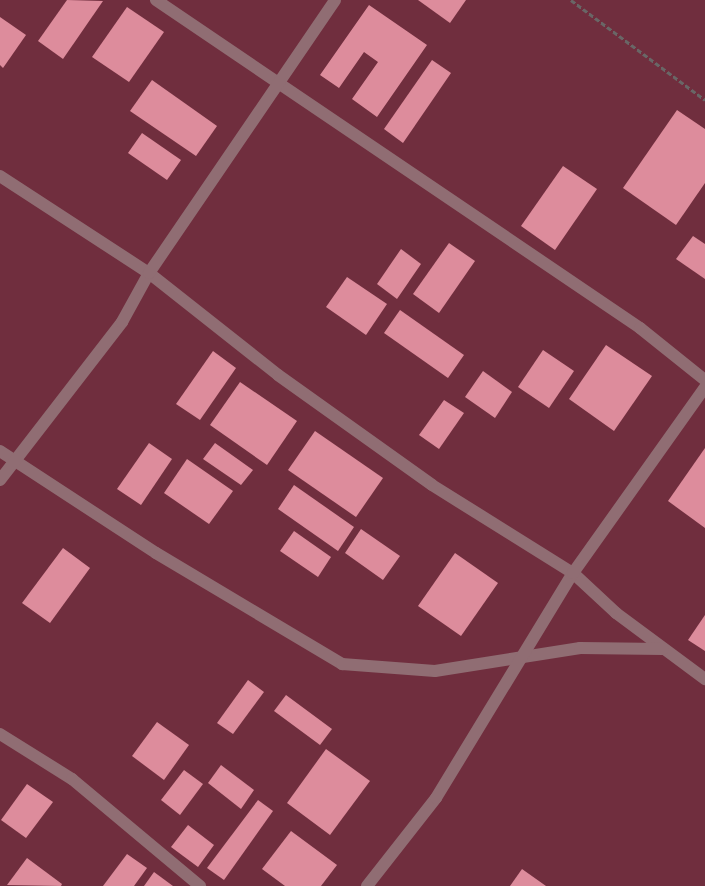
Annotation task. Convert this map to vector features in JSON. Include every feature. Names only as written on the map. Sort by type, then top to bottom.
[{"type":"street","points":[[156,0],[276,85],[640,328],[705,380]]},
{"type":"street","points":[[0,480],[103,349],[149,273],[334,0]]},
{"type":"street","points":[[0,176],[149,273],[356,431],[573,573],[663,649],[705,679]]},
{"type":"street","points":[[367,886],[436,798],[517,662],[573,573],[705,387]]},
{"type":"street","points":[[0,451],[342,664],[435,671],[517,662],[580,648],[663,649]]},
{"type":"street","points":[[0,734],[72,780],[200,886]]},
{"type":"path","points":[[571,0],[705,100]]},
{"type":"shaded area","points":[[0,0],[705,0],[705,886],[0,886]]},
{"type":"building","points":[[67,0],[103,1],[63,59],[38,41]]},
{"type":"building","points":[[418,0],[466,0],[450,23]]},
{"type":"building","points":[[369,5],[427,45],[377,117],[352,99],[378,62],[364,52],[339,88],[320,75]]},
{"type":"building","points":[[127,7],[164,32],[129,82],[92,57]]},
{"type":"building","points":[[0,17],[26,35],[3,68],[0,65]]},
{"type":"building","points":[[432,60],[451,73],[403,143],[384,129]]},
{"type":"building","points":[[152,80],[217,126],[196,156],[130,111]]},
{"type":"building","points":[[677,110],[705,129],[705,183],[676,225],[623,188]]},
{"type":"building","points":[[142,133],[181,160],[167,180],[128,153]]},
{"type":"building","points":[[563,166],[597,189],[555,250],[521,226]]},
{"type":"building","points":[[693,236],[705,244],[705,279],[676,259]]},
{"type":"building","points":[[449,243],[475,261],[439,313],[413,294]]},
{"type":"building","points":[[401,249],[421,264],[397,299],[377,284]]},
{"type":"building","points":[[347,277],[387,304],[366,335],[326,307]]},
{"type":"building","points":[[400,310],[464,355],[448,378],[384,333]]},
{"type":"building","points":[[606,345],[652,376],[614,431],[569,399]]},
{"type":"building","points":[[543,350],[574,371],[549,408],[518,387]]},
{"type":"building","points":[[213,351],[236,368],[200,420],[176,404]]},
{"type":"building","points":[[483,371],[512,392],[495,418],[465,397]]},
{"type":"building","points":[[240,382],[297,421],[267,465],[210,425]]},
{"type":"building","points":[[444,400],[464,413],[439,449],[419,435]]},
{"type":"building","points":[[315,431],[383,478],[356,517],[288,470]]},
{"type":"building","points":[[149,443],[172,459],[141,505],[117,489]]},
{"type":"building","points":[[215,443],[253,470],[241,485],[203,459]]},
{"type":"building","points":[[705,448],[705,528],[668,501]]},
{"type":"building","points":[[187,459],[233,491],[209,524],[164,493]]},
{"type":"building","points":[[294,485],[354,527],[338,551],[278,509]]},
{"type":"building","points":[[361,529],[400,556],[383,580],[345,553]]},
{"type":"building","points":[[294,531],[331,557],[318,577],[280,551]]},
{"type":"building","points":[[63,548],[90,568],[50,623],[22,603]]},
{"type":"building","points":[[455,553],[498,583],[461,636],[418,606]]},
{"type":"building","points":[[705,615],[705,651],[688,640]]},
{"type":"building","points":[[248,680],[264,692],[233,734],[217,723]]},
{"type":"building","points":[[286,695],[332,729],[320,745],[274,711]]},
{"type":"building","points":[[157,722],[189,745],[164,780],[132,756]]},
{"type":"building","points":[[326,749],[370,781],[330,835],[287,803]]},
{"type":"building","points":[[221,765],[254,790],[241,809],[208,783]]},
{"type":"building","points":[[184,770],[203,784],[180,815],[161,800]]},
{"type":"building","points":[[27,784],[53,802],[26,838],[1,820]]},
{"type":"building","points":[[258,800],[273,811],[224,880],[207,868]]},
{"type":"building","points":[[188,825],[214,845],[198,867],[171,847]]},
{"type":"building","points":[[291,831],[337,865],[321,886],[285,886],[262,869]]},
{"type":"building","points":[[127,854],[147,868],[134,886],[103,886]]},
{"type":"building","points":[[27,858],[62,884],[61,886],[7,885]]},
{"type":"building","points":[[522,869],[546,886],[510,886]]},
{"type":"building","points":[[154,872],[173,886],[144,886]]}]
